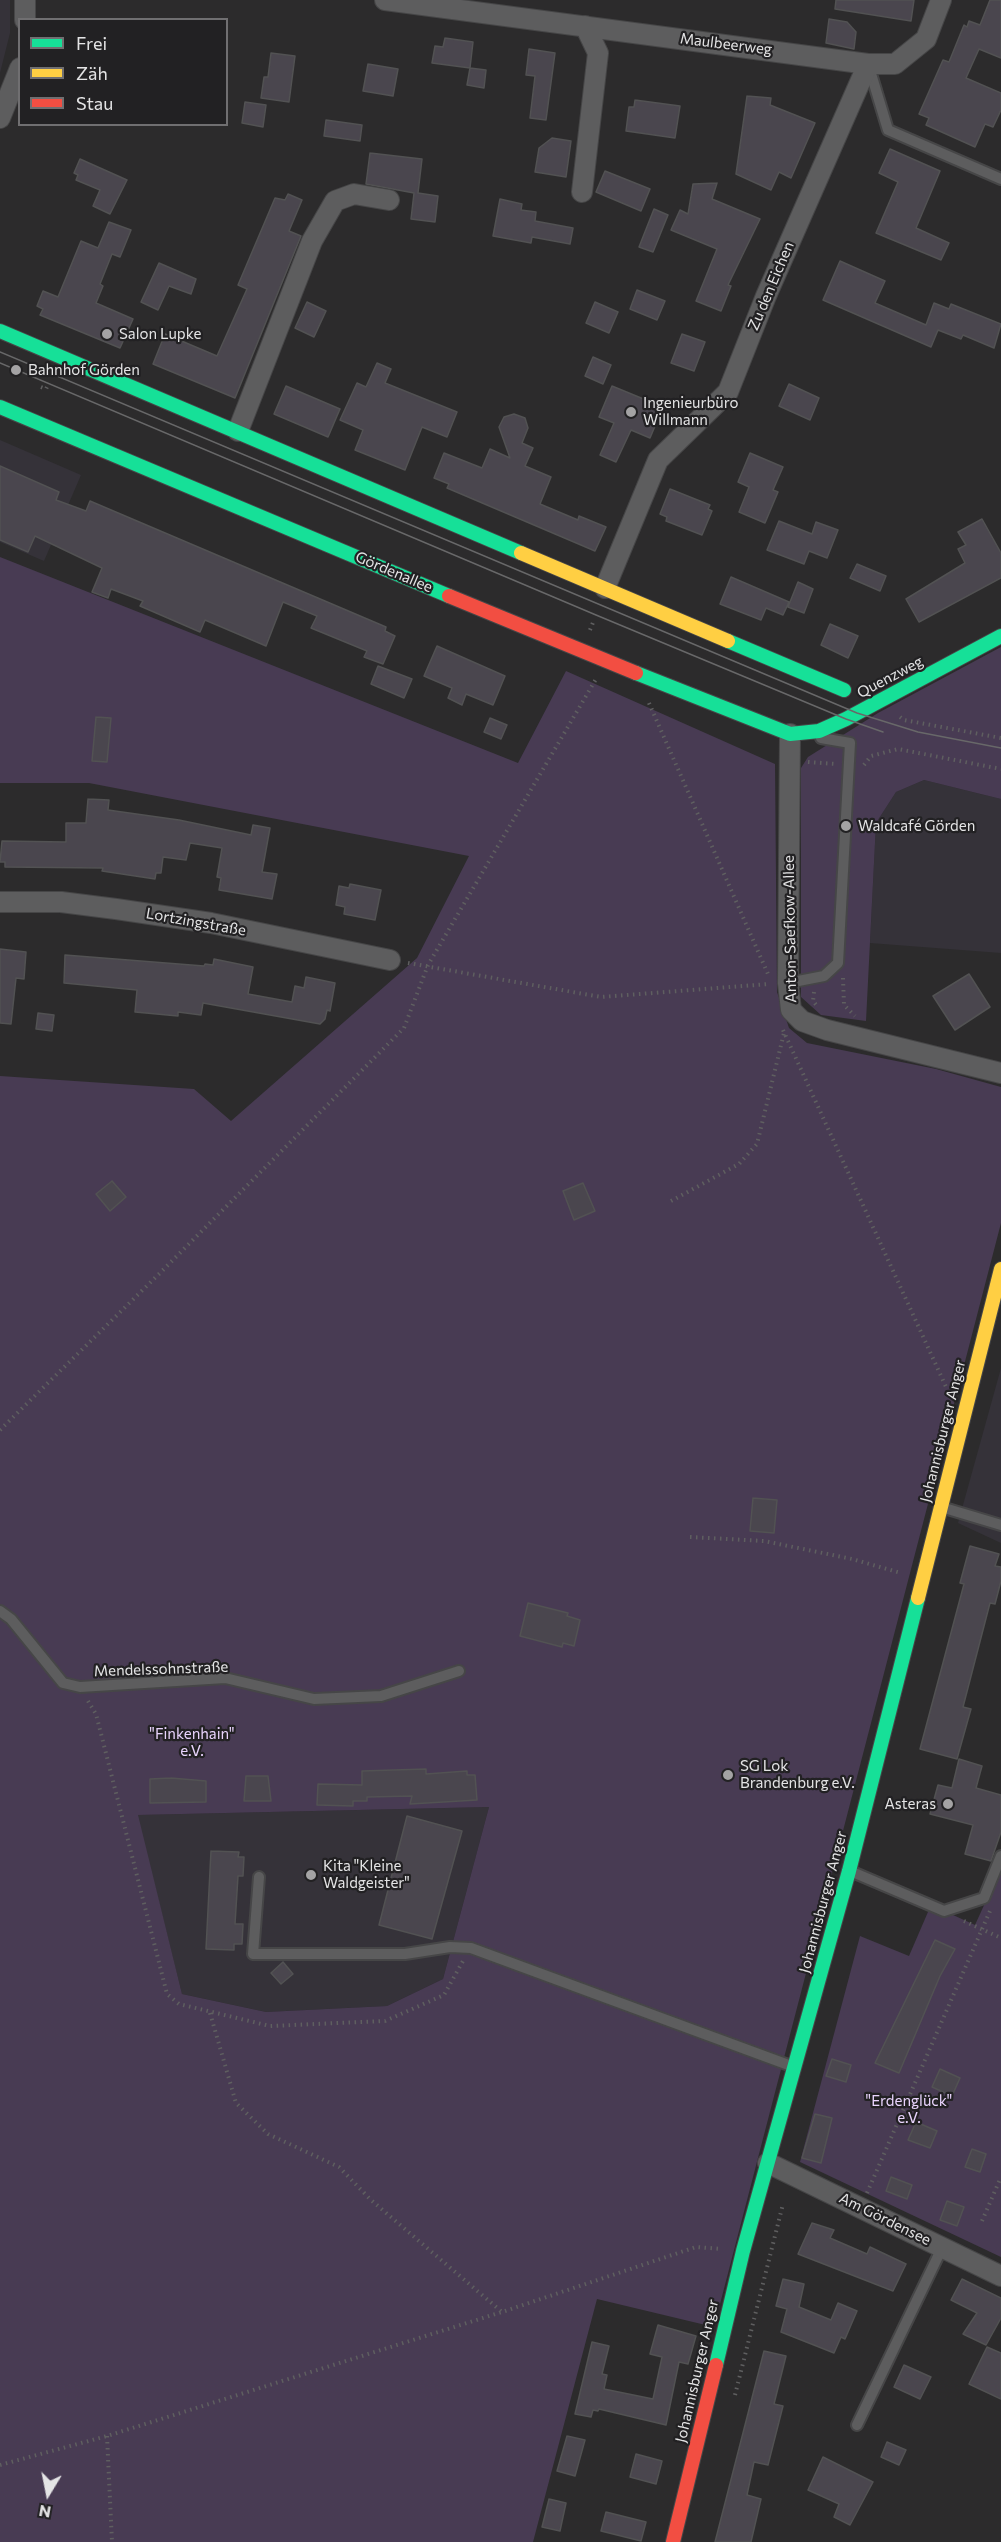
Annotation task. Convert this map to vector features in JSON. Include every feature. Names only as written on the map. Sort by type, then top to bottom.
[{"type":"street","points":[[25,0],[25,18]]},
{"type":"street","name":"Maulbeerweg","points":[[385,0],[868,64]]},
{"type":"street","points":[[868,64],[895,64],[926,39],[941,0]]},
{"type":"street","points":[[582,192],[598,53],[585,26]]},
{"type":"street","name":"Zu den Eichen","points":[[605,588],[658,460],[728,392],[766,296],[868,64]]},
{"type":"street","points":[[0,118],[18,73]]},
{"type":"street","points":[[238,431],[312,241],[335,201],[354,194],[389,200]]},
{"type":"street","points":[[0,331],[844,690]]},
{"type":"street","name":"Gördenallee","points":[[0,407],[581,651],[790,734]]},
{"type":"street","name":"Quenzweg","points":[[790,734],[819,731],[846,719],[1001,636]]},
{"type":"street","name":"Anton-Saefkow-Allee","points":[[790,734],[778,986],[791,1010],[802,1021],[827,1030],[1001,1073]]},
{"type":"street","name":"Lortzingstraße","points":[[0,902],[61,902],[211,923],[390,960]]},
{"type":"street","name":"Johannisburger Anger","points":[[673,2542],[743,2251],[849,1871],[1001,1269]]},
{"type":"street","name":"Am Gördensee","points":[[768,2163],[1001,2277]]},
{"type":"lane","points":[[868,64],[888,130],[1001,179]]},
{"type":"lane","points":[[778,986],[824,976],[838,963],[850,765],[850,743],[790,734]]},
{"type":"lane","points":[[941,1507],[1001,1525]]},
{"type":"lane","name":"Mendelssohnstraße","points":[[0,1611],[11,1619],[63,1683],[80,1687],[225,1678],[314,1699],[381,1696],[459,1671]]},
{"type":"lane","points":[[849,1871],[944,1911],[984,1898],[1001,1856]]},
{"type":"lane","points":[[259,1877],[253,1954],[405,1954],[450,1947],[471,1948],[794,2067]]},
{"type":"lane","points":[[857,2425],[942,2248]]},
{"type":"path","points":[[41,387],[46,389],[47,387]]},
{"type":"path","points":[[0,1430],[404,1028],[428,965],[600,673]]},
{"type":"path","points":[[390,960],[601,997],[778,986],[649,702]]},
{"type":"path","points":[[892,711],[904,720],[1001,738]]},
{"type":"path","points":[[789,756],[807,762],[863,766],[871,756],[898,749],[1001,769]]},
{"type":"path","points":[[843,968],[844,1005],[857,1018]]},
{"type":"path","points":[[814,987],[813,1001],[823,1014]]},
{"type":"path","points":[[782,1023],[784,1033],[948,1391]]},
{"type":"path","points":[[671,1201],[739,1164],[757,1144],[784,1033]]},
{"type":"path","points":[[690,1537],[764,1541],[852,1559],[923,1579]]},
{"type":"path","points":[[80,1687],[96,1714],[167,1994],[178,2004],[270,2026],[385,2021],[444,1995],[471,1948]]},
{"type":"path","points":[[861,2207],[992,1908]]},
{"type":"path","points":[[944,1911],[1001,1938]]},
{"type":"path","points":[[210,2013],[236,2103],[268,2134],[339,2167],[371,2200],[502,2312]]},
{"type":"path","points":[[982,2221],[1001,2177]]},
{"type":"path","points":[[0,2465],[107,2436],[502,2312],[696,2247],[743,2251]]},
{"type":"path","points":[[107,2436],[112,2542]]},
{"type":"shaded area","points":[[0,0],[10,0],[10,33],[0,73]]},
{"type":"shaded area","points":[[0,440],[81,475],[44,561],[0,542]]},
{"type":"shaded area","points":[[924,780],[1001,799],[1001,953],[870,943],[876,823],[896,792]]},
{"type":"shaded area","points":[[1001,1368],[1001,1543],[958,1523]]},
{"type":"shaded area","name":"Kita \"Kleine Waldgeister\"","points":[[489,1807],[443,1979],[387,2006],[266,2012],[182,1994],[137,1815]]},
{"type":"green space","name":"\"Finkenhain\" e.V.","points":[[0,557],[518,763],[566,671],[775,764],[777,992],[789,1028],[807,1043],[936,1069],[1001,1087],[1001,1223],[714,2327],[597,2299],[533,2542],[0,2542],[0,1076],[194,1089],[231,1121],[417,958],[469,856],[89,783],[0,783]],"holes":[[[489,1807],[443,1979],[387,2006],[266,2012],[182,1994],[138,1815]]]},
{"type":"green space","points":[[1001,647],[1001,799],[924,780],[896,792],[876,823],[866,1021],[821,1015],[801,997],[801,768],[808,757],[878,713]]},
{"type":"green space","name":"\"Erdenglück\" e.V.","points":[[1001,1868],[1001,2257],[800,2162],[860,1936],[909,1956],[931,1905],[975,1925]]},
{"type":"building","points":[[836,0],[914,0],[911,21],[835,9]]},
{"type":"building","points":[[990,0],[1001,0],[1001,58],[979,49],[966,78],[1001,93],[1001,110],[993,127],[985,124],[975,147],[926,125],[929,118],[919,114],[943,60],[949,62],[964,25],[967,27],[969,21],[980,25]]},
{"type":"building","points":[[829,19],[847,22],[856,32],[854,49],[826,43]]},
{"type":"building","points":[[445,38],[473,42],[470,68],[432,63],[435,46],[443,47]]},
{"type":"building","points":[[529,49],[555,53],[546,120],[530,118],[535,76],[526,75]]},
{"type":"building","points":[[271,53],[295,56],[289,102],[261,98],[264,77],[268,77]]},
{"type":"building","points":[[368,64],[398,69],[393,96],[363,91]]},
{"type":"building","points":[[470,68],[486,70],[484,88],[467,85]]},
{"type":"building","points":[[747,96],[771,98],[770,105],[815,123],[791,178],[779,172],[771,190],[736,174]]},
{"type":"building","points":[[635,100],[680,106],[675,138],[626,131],[629,107],[634,107]]},
{"type":"building","points":[[245,102],[266,105],[263,127],[242,123]]},
{"type":"building","points":[[326,120],[362,125],[360,141],[324,136]]},
{"type":"building","points":[[552,138],[571,141],[566,177],[535,172],[539,148]]},
{"type":"building","points":[[890,149],[940,171],[916,228],[949,243],[941,260],[876,233],[898,182],[879,173]]},
{"type":"building","points":[[370,153],[422,159],[418,193],[438,196],[435,222],[411,219],[414,193],[366,184]]},
{"type":"building","points":[[80,159],[127,180],[110,214],[93,206],[100,190],[76,180],[78,175],[74,173]]},
{"type":"building","points":[[605,171],[650,189],[641,211],[596,192]]},
{"type":"building","points":[[717,183],[712,199],[760,219],[728,285],[731,286],[721,311],[696,301],[717,249],[671,230],[680,210],[688,214],[693,184]]},
{"type":"building","points":[[288,194],[302,200],[289,231],[301,236],[235,398],[153,364],[165,334],[217,356],[247,289],[238,285],[275,198],[285,200]]},
{"type":"building","points":[[500,199],[522,204],[521,210],[536,212],[535,221],[573,228],[570,244],[532,237],[531,243],[493,236]]},
{"type":"building","points":[[654,209],[668,215],[653,252],[639,247]]},
{"type":"building","points":[[109,222],[131,230],[120,257],[112,254],[100,284],[103,286],[96,303],[133,319],[120,348],[40,315],[43,309],[37,306],[43,291],[58,297],[81,241],[98,248]]},
{"type":"building","points":[[840,261],[885,281],[875,303],[926,325],[934,303],[949,309],[951,304],[1001,324],[994,348],[963,335],[961,339],[938,330],[931,347],[823,300]]},
{"type":"building","points":[[159,263],[196,279],[191,294],[169,286],[158,310],[141,302]]},
{"type":"building","points":[[637,290],[665,301],[657,320],[630,309]]},
{"type":"building","points":[[307,302],[326,311],[314,337],[295,328]]},
{"type":"building","points":[[595,302],[618,312],[609,333],[586,323]]},
{"type":"building","points":[[682,334],[705,342],[694,371],[671,363]]},
{"type":"building","points":[[593,357],[611,365],[603,384],[585,376]]},
{"type":"building","points":[[377,363],[391,369],[385,383],[457,412],[447,437],[422,427],[405,470],[355,450],[363,430],[340,420],[357,383],[366,387]]},
{"type":"building","points":[[789,384],[819,398],[810,420],[779,406]]},
{"type":"building","points":[[286,386],[340,409],[328,437],[274,414]]},
{"type":"building","name":"Ingenieurbüro Willmann","points":[[612,386],[663,407],[650,438],[631,430],[616,462],[600,455],[614,423],[599,417]]},
{"type":"building","points":[[514,414],[525,418],[528,428],[522,443],[533,448],[525,466],[551,477],[540,504],[578,520],[579,516],[606,527],[595,551],[447,488],[449,484],[434,478],[444,453],[482,468],[490,449],[510,458],[499,427],[504,417]]},
{"type":"building","points":[[750,453],[783,467],[773,490],[778,492],[765,523],[739,512],[749,487],[738,482]]},
{"type":"building","points":[[0,466],[59,492],[56,500],[86,511],[90,501],[386,627],[385,631],[395,636],[383,664],[364,657],[367,651],[311,628],[317,616],[283,602],[266,646],[205,620],[200,632],[140,606],[143,601],[111,589],[108,598],[92,592],[102,568],[35,536],[28,552],[0,540]]},
{"type":"building","points":[[670,489],[710,505],[708,509],[712,511],[702,535],[666,521],[667,517],[660,514]]},
{"type":"building","points":[[982,519],[1001,553],[1001,578],[919,622],[906,599],[965,563],[958,549],[966,545],[958,532]]},
{"type":"building","points":[[779,521],[812,534],[816,522],[838,530],[827,558],[809,551],[804,564],[767,550]]},
{"type":"building","points":[[857,564],[886,576],[880,591],[850,578]]},
{"type":"building","points":[[731,577],[789,602],[783,615],[766,608],[761,620],[720,604]]},
{"type":"building","points":[[798,582],[813,589],[804,613],[788,607]]},
{"type":"building","points":[[830,624],[858,636],[848,658],[821,645]]},
{"type":"building","points":[[437,646],[505,676],[493,705],[466,694],[462,705],[448,698],[452,688],[424,676]]},
{"type":"building","points":[[378,666],[412,679],[404,698],[371,684]]},
{"type":"building","points":[[96,717],[111,718],[107,762],[92,761]]},
{"type":"building","points":[[490,718],[507,725],[501,739],[484,732]]},
{"type":"building","points":[[88,799],[109,800],[108,810],[179,820],[251,835],[253,825],[270,828],[262,872],[277,874],[272,899],[219,890],[221,878],[217,877],[222,848],[190,843],[186,860],[163,857],[161,873],[156,873],[155,879],[102,871],[103,868],[5,867],[5,862],[0,862],[2,841],[66,842],[66,823],[86,823]]},
{"type":"building","points":[[350,884],[381,890],[375,920],[344,914],[345,907],[336,905],[339,886],[349,888]]},
{"type":"building","points":[[0,949],[26,952],[24,979],[16,978],[11,1024],[0,1023]]},
{"type":"building","points":[[65,955],[204,966],[205,964],[213,965],[214,959],[253,967],[248,994],[292,1002],[295,986],[304,988],[306,977],[335,983],[330,1011],[327,1010],[325,1019],[320,1024],[203,1003],[201,1015],[178,1012],[178,1016],[135,1012],[137,990],[64,983]]},
{"type":"building","points":[[969,974],[990,1007],[955,1030],[933,996]]},
{"type":"building","points":[[38,1013],[54,1015],[52,1031],[36,1029]]},
{"type":"building","points":[[112,1181],[126,1197],[110,1211],[96,1194]]},
{"type":"building","points":[[583,1183],[595,1211],[574,1220],[563,1191]]},
{"type":"building","points":[[753,1498],[777,1500],[774,1533],[750,1531]]},
{"type":"building","points":[[970,1546],[999,1554],[995,1566],[1001,1567],[1001,1581],[995,1604],[990,1603],[963,1707],[971,1709],[957,1759],[920,1749],[964,1584],[960,1583]]},
{"type":"building","points":[[528,1603],[568,1613],[567,1616],[580,1620],[574,1646],[563,1643],[562,1647],[520,1636]]},
{"type":"building","points":[[959,1759],[982,1766],[976,1788],[1001,1795],[1001,1832],[991,1861],[965,1854],[973,1825],[930,1814],[938,1785],[952,1788]]},
{"type":"building","points":[[426,1769],[426,1774],[467,1771],[467,1775],[475,1775],[477,1800],[410,1804],[412,1796],[367,1797],[367,1801],[353,1801],[353,1806],[317,1805],[318,1784],[362,1785],[362,1771]]},
{"type":"building","points":[[246,1776],[268,1776],[271,1801],[244,1801]]},
{"type":"building","points":[[150,1779],[206,1781],[206,1802],[150,1803]]},
{"type":"building","points":[[407,1816],[462,1831],[432,1939],[379,1925]]},
{"type":"building","points":[[211,1851],[239,1852],[238,1857],[244,1857],[243,1876],[238,1876],[235,1924],[243,1924],[242,1944],[234,1944],[234,1950],[206,1949]]},
{"type":"building","points":[[935,1940],[955,1949],[940,1976],[899,2073],[875,2063]]},
{"type":"building","points":[[283,1962],[293,1974],[281,1984],[271,1973]]},
{"type":"building","points":[[832,2059],[851,2065],[846,2082],[826,2076]]},
{"type":"building","points":[[940,2069],[960,2078],[952,2096],[932,2087]]},
{"type":"building","points":[[815,2114],[832,2118],[821,2163],[802,2158]]},
{"type":"building","points":[[916,2122],[937,2131],[930,2148],[908,2140]]},
{"type":"building","points":[[972,2149],[986,2154],[980,2172],[965,2167]]},
{"type":"building","points":[[891,2177],[912,2185],[907,2199],[886,2191]]},
{"type":"building","points":[[947,2201],[964,2207],[957,2226],[940,2220]]},
{"type":"building","points":[[812,2223],[834,2230],[830,2238],[867,2254],[870,2247],[906,2264],[893,2291],[798,2254]]},
{"type":"building","points":[[783,2279],[804,2284],[799,2307],[831,2320],[838,2303],[857,2311],[845,2339],[841,2337],[834,2353],[781,2332],[787,2309],[776,2306]]},
{"type":"building","points":[[962,2279],[1001,2298],[1001,2318],[986,2345],[963,2334],[977,2313],[951,2300]]},
{"type":"building","points":[[658,2325],[696,2336],[688,2364],[679,2362],[666,2425],[599,2409],[598,2411],[593,2410],[591,2417],[575,2414],[592,2342],[609,2346],[602,2374],[607,2375],[604,2389],[653,2399],[662,2357],[650,2354]]},
{"type":"building","points":[[987,2347],[1001,2353],[1001,2399],[969,2384]]},
{"type":"building","points":[[764,2351],[786,2356],[774,2404],[783,2406],[768,2465],[754,2462],[747,2495],[761,2499],[751,2542],[715,2542]]},
{"type":"building","points":[[904,2365],[931,2377],[920,2399],[894,2387]]},
{"type":"building","points":[[567,2436],[585,2440],[575,2476],[557,2471]]},
{"type":"building","points":[[887,2442],[906,2450],[899,2465],[881,2457]]},
{"type":"building","points":[[636,2454],[662,2461],[656,2484],[630,2477]]},
{"type":"building","points":[[823,2457],[873,2482],[850,2525],[834,2517],[839,2504],[808,2490]]},
{"type":"building","points":[[549,2499],[566,2503],[560,2531],[542,2527]]},
{"type":"building","points":[[606,2512],[646,2522],[641,2541],[601,2531]]},
{"type":"tram line","points":[[0,352],[857,713],[918,732],[1001,748]]},
{"type":"tram line","points":[[0,363],[596,615],[846,719],[883,732]]},
{"type":"traffic: fast","points":[[0,331],[521,553]]},
{"type":"traffic: fast","points":[[0,407],[449,596]]},
{"type":"traffic: fast","points":[[636,673],[790,734],[819,731],[846,719],[1001,636]]},
{"type":"traffic: fast","points":[[728,641],[844,690]]},
{"type":"traffic: fast","points":[[716,2365],[743,2251],[849,1871],[918,1598]]},
{"type":"traffic: slow","points":[[521,553],[728,641]]},
{"type":"traffic: slow","points":[[918,1598],[1001,1269]]},
{"type":"traffic: jam","points":[[449,596],[636,673]]},
{"type":"traffic: jam","points":[[673,2542],[716,2365]]},
{"type":"place","name":"Salon Lupke","points":[[107,334]]},
{"type":"place","name":"Bahnhof Görden","points":[[16,370]]},
{"type":"place","name":"Ingenieurbüro Willmann","points":[[631,412]]},
{"type":"place","name":"Waldcafé Görden","points":[[846,826]]},
{"type":"place","name":"SG Lok Brandenburg e.V.","points":[[728,1775]]},
{"type":"place","name":"Asteras","points":[[948,1804]]},
{"type":"place","name":"Kita \"Kleine Waldgeister\"","points":[[311,1875]]}]
